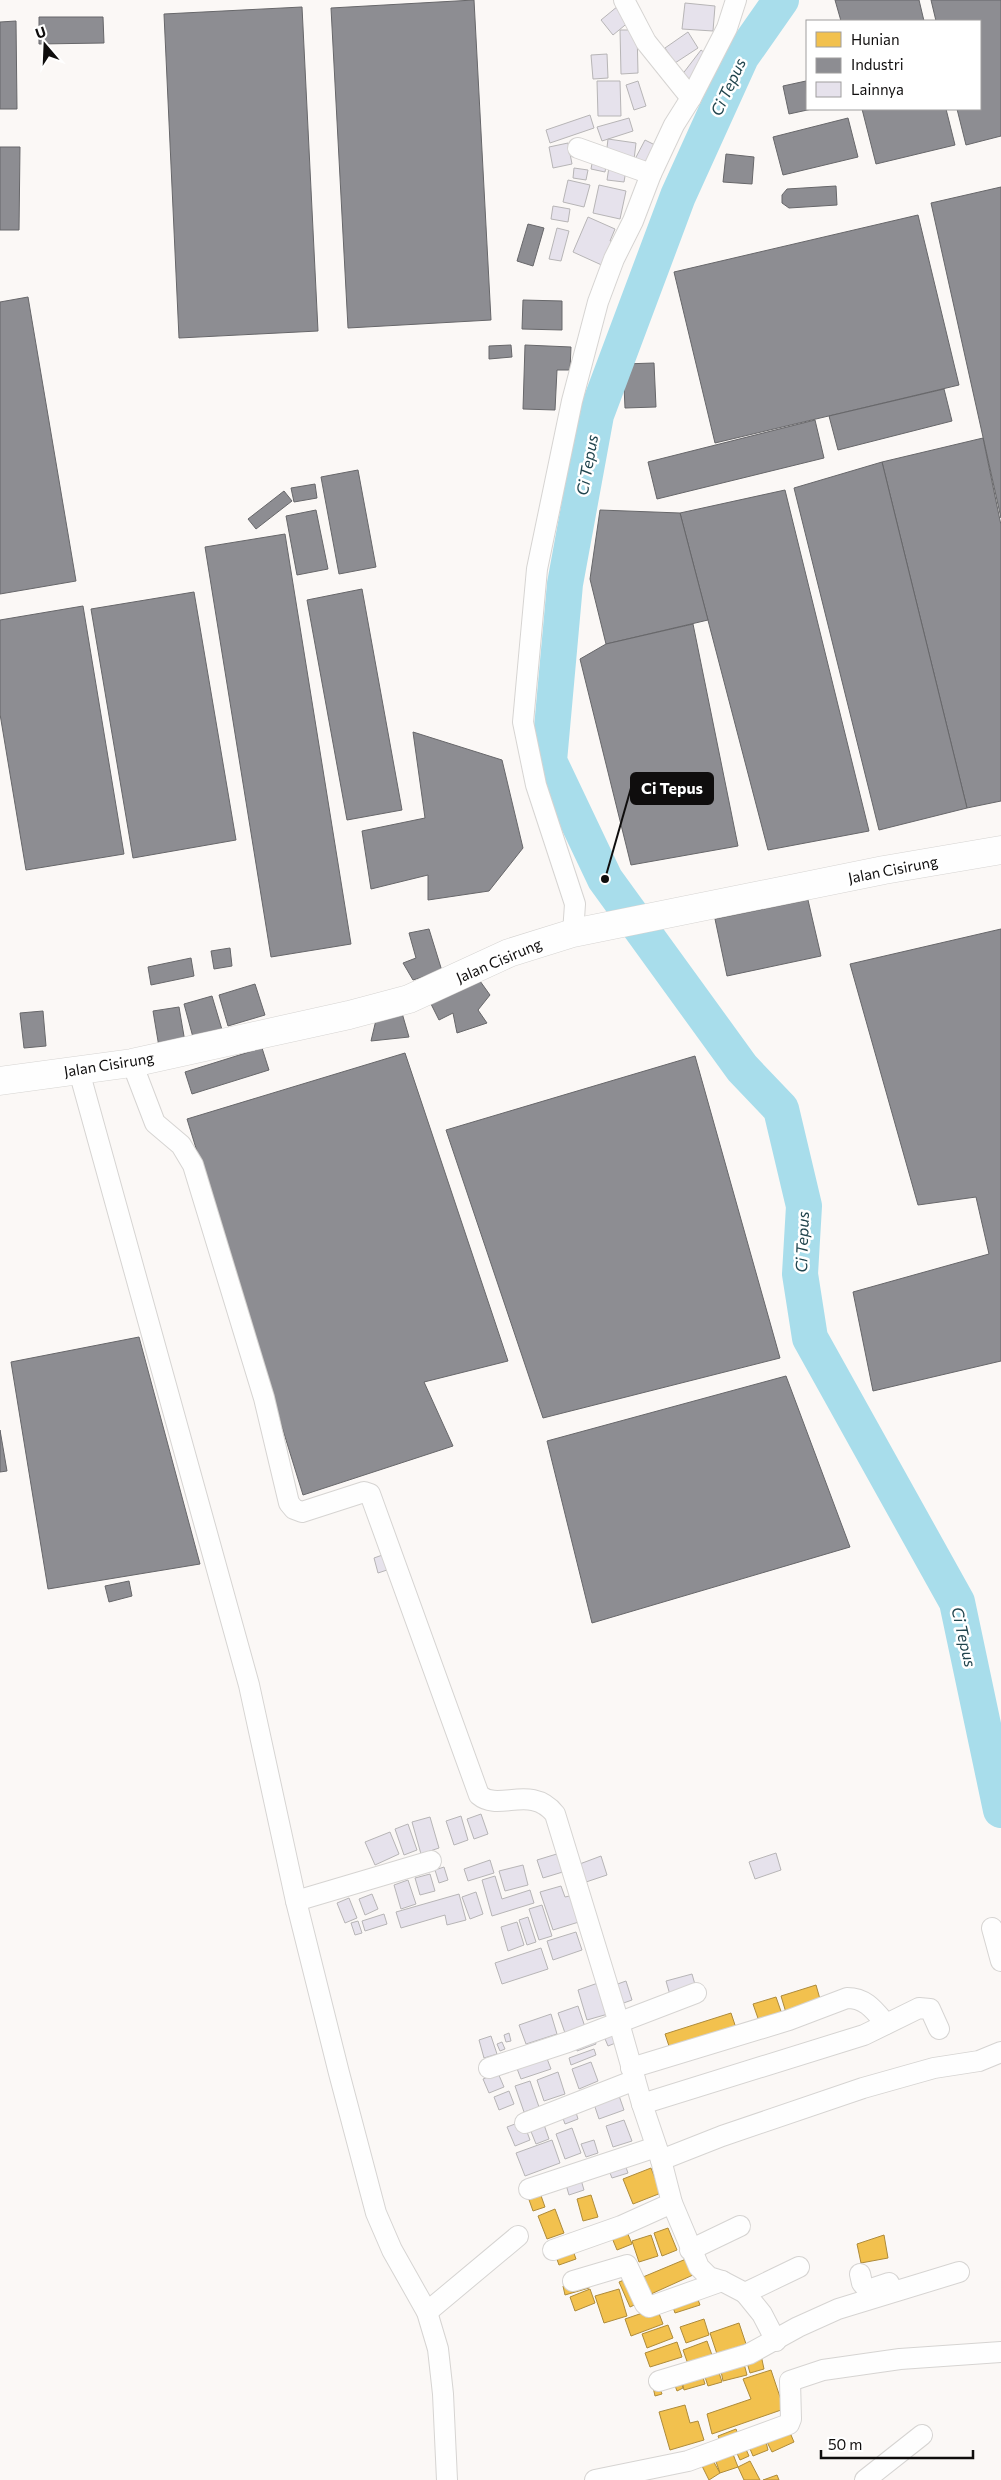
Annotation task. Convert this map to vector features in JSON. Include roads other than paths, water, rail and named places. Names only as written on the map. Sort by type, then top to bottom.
[{"type":"main road","name":"Jalan Cisirung","points":[[0,1081],[132,1063],[349,1015],[409,999],[509,953],[573,933],[884,870],[1001,850]]},
{"type":"street","points":[[624,0],[646,42],[691,98]]},
{"type":"street","points":[[573,933],[575,904],[536,785],[523,722],[536,578],[572,401],[598,302],[614,259],[633,220],[651,174],[674,125],[691,98],[727,28],[736,0]]},
{"type":"street","points":[[578,148],[651,174]]},
{"type":"street","points":[[132,1063],[155,1124],[181,1145],[193,1166],[264,1398],[289,1504],[294,1509],[302,1512],[364,1492],[370,1494],[479,1796],[492,1800],[533,1799],[546,1804],[556,1814],[642,2104],[659,2153],[672,2204],[690,2250],[699,2267],[709,2277],[722,2281],[745,2293],[762,2314],[776,2341]]},
{"type":"street","points":[[79,1070],[249,1686],[296,1901],[338,2073],[376,2213],[392,2250],[427,2312],[439,2358],[448,2480]]},
{"type":"street","points":[[296,1901],[431,1861]]},
{"type":"street","points":[[992,1928],[1001,1961]]},
{"type":"street","points":[[489,2068],[619,2023],[696,1993]]},
{"type":"street","points":[[525,2122],[633,2074],[847,1998],[856,1998],[868,2004],[886,2024]]},
{"type":"street","points":[[642,2104],[864,2035],[919,2008],[925,2007],[930,2010],[939,2029]]},
{"type":"street","points":[[529,2189],[722,2136],[863,2088],[934,2068],[979,2061],[1001,2052]]},
{"type":"street","points":[[553,2250],[621,2226],[672,2204]]},
{"type":"street","points":[[690,2250],[740,2226]]},
{"type":"street","points":[[427,2312],[518,2236]]},
{"type":"street","points":[[573,2280],[627,2265],[645,2304],[649,2307],[722,2281]]},
{"type":"street","points":[[745,2293],[799,2267]]},
{"type":"street","points":[[659,2381],[748,2354],[776,2341],[798,2327],[838,2310],[959,2272]]},
{"type":"street","points":[[860,2274],[862,2283],[868,2290],[891,2282],[898,2291]]},
{"type":"street","points":[[596,2480],[688,2461],[789,2424],[791,2419],[790,2381],[823,2370],[900,2360],[1001,2352]]},
{"type":"street","points":[[865,2480],[922,2435]]},
{"type":"waterway","name":"Ci Tepus","points":[[781,0],[741,57],[678,196],[596,415],[565,584],[549,761],[605,879],[742,1068],[781,1109],[804,1206],[800,1274],[810,1338],[957,1602],[1001,1810]]},
{"type":"place","name":"Ci Tepus","points":[[605,879]]}]
